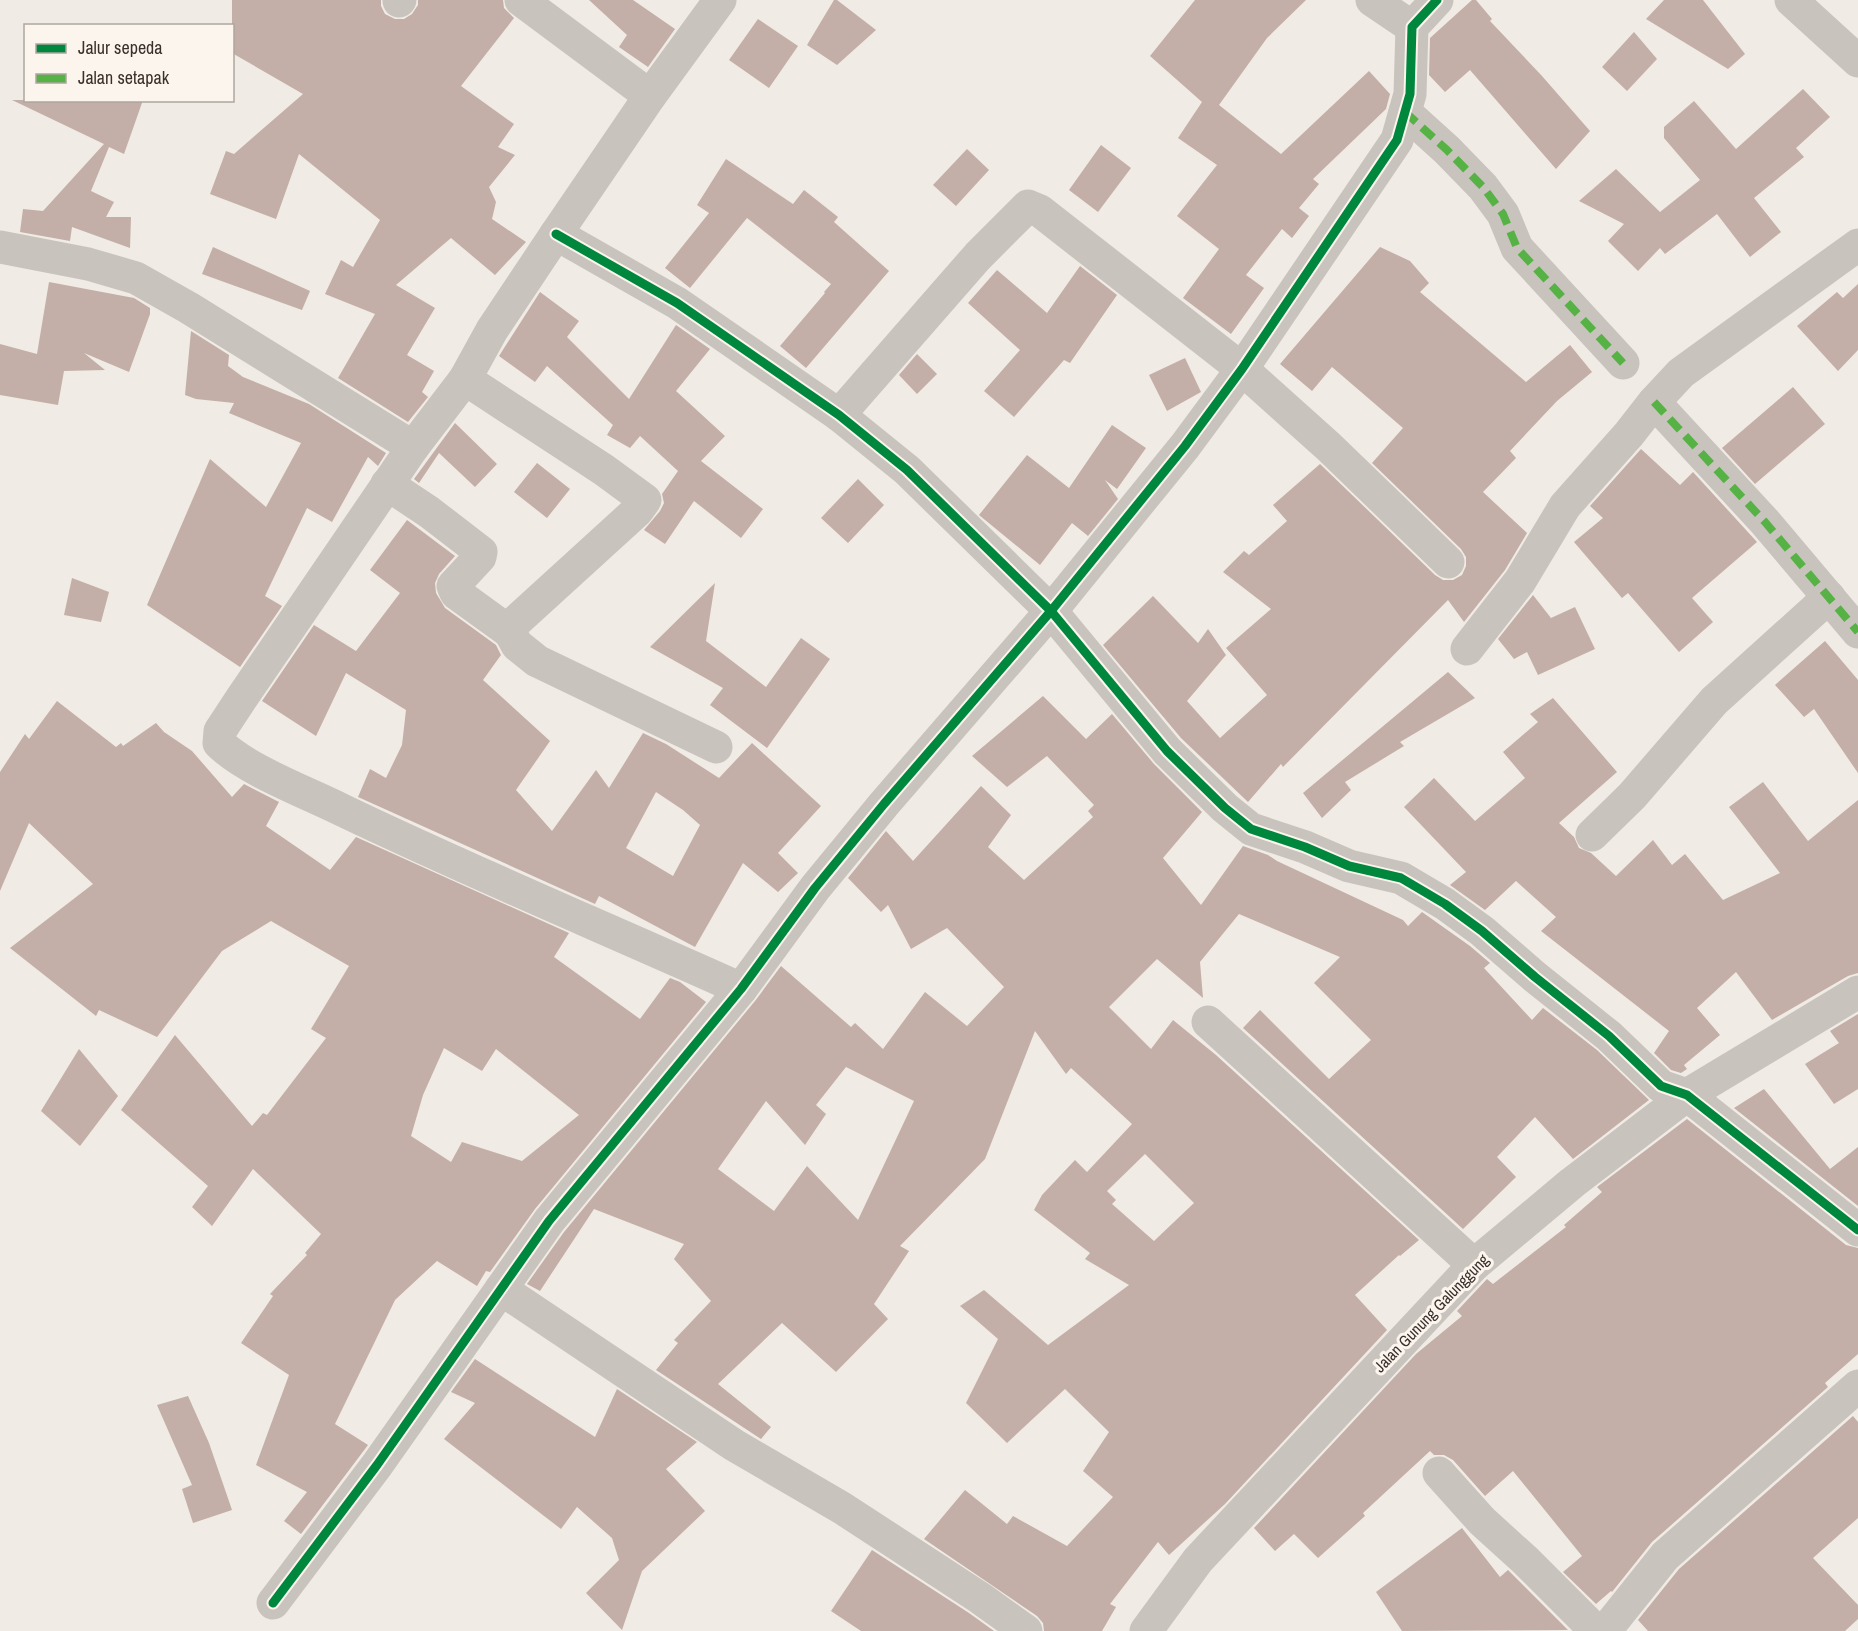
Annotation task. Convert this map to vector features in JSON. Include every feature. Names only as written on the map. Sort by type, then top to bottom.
[{"type":"street","points":[[521,0],[650,96]]},
{"type":"street","points":[[720,0],[650,96],[556,234],[492,330],[465,379],[387,484],[241,699],[220,732],[219,743],[229,753],[252,766],[384,830],[741,989]]},
{"type":"street","points":[[1372,0],[1412,27]]},
{"type":"street","points":[[273,1603],[377,1465],[549,1221],[741,989],[815,888],[863,829],[1051,611],[1185,446],[1242,369],[1397,140],[1410,94],[1412,27],[1437,0]]},
{"type":"street","points":[[1791,0],[1858,62]]},
{"type":"street","points":[[1405,112],[1483,187],[1503,213],[1517,248],[1623,363]]},
{"type":"street","points":[[839,414],[978,256],[1028,206],[1040,211],[1242,369],[1329,447],[1448,562]]},
{"type":"street","points":[[556,234],[677,303],[839,414],[908,470],[1051,611],[1167,751],[1225,808],[1251,828],[1305,847],[1349,866],[1401,878],[1445,904],[1482,931],[1609,1036],[1661,1086],[1687,1095],[1858,1230]]},
{"type":"street","points":[[1467,649],[1520,581],[1565,506],[1681,373],[1858,245]]},
{"type":"street","points":[[0,247],[88,264],[136,278],[189,308],[413,447]]},
{"type":"street","points":[[465,379],[604,470],[645,500],[637,511],[520,617],[513,624],[510,632]]},
{"type":"street","points":[[1654,402],[1765,522],[1858,632]]},
{"type":"street","points":[[387,484],[429,512],[481,552],[480,557],[453,588],[456,593],[510,632],[517,645],[537,662],[716,747]]},
{"type":"street","points":[[1592,835],[1632,796],[1714,701],[1829,597]]},
{"type":"street","name":"Jalan Gunung Galunggung","points":[[1146,1631],[1198,1560],[1474,1265],[1572,1183],[1687,1095],[1858,992]]},
{"type":"street","points":[[1208,1022],[1474,1265]]},
{"type":"street","points":[[501,1289],[734,1445],[843,1508],[1026,1631]]},
{"type":"street","points":[[1605,1631],[1665,1556],[1858,1386]]},
{"type":"street","points":[[1439,1473],[1482,1521],[1596,1631]]},
{"type":"building","points":[[232,0],[381,0],[385,14],[395,19],[404,19],[412,14],[418,5],[418,0],[503,0],[504,8],[514,18],[461,86],[514,124],[498,147],[515,155],[489,187],[496,202],[492,219],[526,242],[495,275],[451,238],[396,285],[435,308],[407,355],[434,371],[422,392],[428,397],[408,422],[338,378],[375,314],[325,294],[341,260],[353,267],[380,220],[299,154],[276,219],[210,194],[226,151],[234,154],[303,94],[234,54],[234,24],[232,24]]},
{"type":"building","points":[[589,0],[633,0],[675,29],[648,67],[619,47],[627,35]]},
{"type":"building","points":[[834,0],[876,30],[837,65],[807,45]]},
{"type":"building","points":[[1195,0],[1306,0],[1267,38],[1219,105],[1281,154],[1369,71],[1390,94],[1386,109],[1313,179],[1319,184],[1299,208],[1309,216],[1292,238],[1282,229],[1246,275],[1264,288],[1231,334],[1183,298],[1219,249],[1177,216],[1217,165],[1178,138],[1202,102],[1150,56]]},
{"type":"building","points":[[1472,0],[1476,0],[1492,19],[1490,21],[1590,131],[1556,169],[1470,70],[1445,92],[1429,75],[1430,38]]},
{"type":"building","points":[[1664,0],[1703,0],[1745,54],[1728,69],[1646,19]]},
{"type":"building","points":[[758,19],[798,46],[769,88],[729,60]]},
{"type":"building","points":[[1634,32],[1657,59],[1627,91],[1602,67]]},
{"type":"building","points":[[1803,89],[1830,117],[1796,148],[1804,157],[1754,198],[1781,232],[1750,257],[1717,214],[1665,254],[1660,248],[1638,271],[1608,241],[1624,224],[1579,201],[1616,169],[1660,212],[1700,180],[1664,138],[1664,127],[1694,101],[1736,149]]},
{"type":"building","points":[[12,100],[24,100],[24,102],[142,102],[124,154],[109,147],[91,191],[114,202],[106,217],[131,217],[130,248],[72,227],[70,241],[20,232],[23,209],[43,211],[104,144]]},
{"type":"building","points":[[1101,145],[1131,168],[1098,212],[1069,190]]},
{"type":"building","points":[[967,149],[989,170],[956,206],[933,185]]},
{"type":"building","points":[[726,159],[793,204],[804,190],[838,217],[834,222],[889,271],[806,368],[780,346],[831,284],[747,218],[690,288],[665,268],[709,213],[697,205]]},
{"type":"building","points":[[213,247],[310,291],[302,310],[202,274]]},
{"type":"building","points":[[1380,247],[1410,261],[1429,283],[1420,292],[1526,382],[1570,345],[1592,372],[1557,401],[1510,451],[1516,458],[1483,492],[1527,533],[1505,570],[1464,622],[1448,600],[1283,767],[1281,764],[1248,802],[1181,738],[1103,645],[1153,596],[1198,643],[1208,629],[1226,655],[1187,701],[1220,738],[1267,695],[1226,648],[1271,609],[1223,572],[1244,551],[1249,555],[1287,521],[1273,505],[1320,464],[1435,575],[1443,580],[1453,580],[1462,575],[1466,566],[1466,557],[1461,549],[1372,463],[1403,428],[1332,367],[1312,391],[1280,364]]},
{"type":"building","points":[[1080,266],[1117,295],[1070,363],[1064,360],[1014,417],[984,391],[1020,350],[968,303],[997,270],[1047,313]]},
{"type":"building","points":[[49,282],[134,298],[150,308],[150,314],[129,372],[84,353],[105,370],[64,371],[58,405],[0,395],[0,344],[37,354]]},
{"type":"building","points":[[1858,284],[1858,350],[1838,371],[1797,326],[1837,292],[1843,298]]},
{"type":"building","points":[[540,292],[579,321],[567,337],[629,399],[676,325],[710,349],[676,391],[725,436],[701,461],[763,509],[741,538],[694,501],[665,544],[644,530],[660,511],[664,503],[662,494],[678,471],[640,436],[630,448],[607,435],[613,425],[547,366],[535,382],[499,356]]},
{"type":"building","points":[[191,331],[229,355],[228,366],[243,377],[309,404],[386,453],[378,466],[368,457],[332,522],[307,508],[265,596],[282,606],[240,667],[147,605],[210,459],[266,507],[301,443],[229,413],[234,403],[196,399],[185,395]]},
{"type":"building","points":[[917,354],[937,374],[917,394],[899,375]]},
{"type":"building","points":[[1185,358],[1201,392],[1167,411],[1149,375]]},
{"type":"building","points":[[1793,387],[1825,424],[1755,484],[1722,448]]},
{"type":"building","points":[[455,423],[497,464],[475,487],[439,453],[419,483],[414,479]]},
{"type":"building","points":[[1112,425],[1146,448],[1117,489],[1105,480],[1118,499],[1088,536],[1072,523],[1040,565],[979,515],[1027,455],[1069,488]]},
{"type":"building","points":[[1641,449],[1680,485],[1693,472],[1757,542],[1692,598],[1713,622],[1679,652],[1628,593],[1622,598],[1574,542],[1603,518],[1590,506]]},
{"type":"building","points":[[537,463],[570,489],[547,518],[514,492]]},
{"type":"building","points":[[858,479],[884,505],[848,543],[821,518]]},
{"type":"building","points":[[407,520],[455,556],[439,574],[435,583],[436,593],[445,608],[496,645],[501,655],[483,680],[550,741],[516,790],[552,831],[596,770],[609,788],[643,733],[666,744],[719,778],[752,743],[821,806],[778,853],[798,873],[778,892],[743,863],[695,947],[599,896],[595,904],[358,797],[370,769],[386,778],[402,745],[406,710],[346,673],[316,736],[262,701],[314,625],[356,651],[400,593],[370,570]],"holes":[[[656,792],[683,810],[700,825],[673,876],[626,848]]]},
{"type":"building","points":[[72,578],[109,592],[101,622],[64,615]]},
{"type":"building","points":[[715,583],[706,641],[766,687],[801,638],[830,659],[767,748],[710,705],[723,688],[650,647]]},
{"type":"building","points":[[1533,595],[1551,618],[1575,607],[1595,649],[1538,675],[1527,652],[1514,659],[1498,639]]},
{"type":"building","points":[[1825,641],[1858,680],[1858,773],[1814,709],[1804,717],[1775,685]]},
{"type":"building","points":[[1448,672],[1475,698],[1400,742],[1404,746],[1345,782],[1351,790],[1322,818],[1303,793]]},
{"type":"building","points":[[1043,696],[1086,739],[1112,714],[1154,764],[1202,812],[1163,858],[1201,905],[1243,846],[1268,855],[1403,920],[1408,926],[1422,912],[1490,963],[1484,968],[1532,1020],[1543,1008],[1597,1050],[1649,1100],[1573,1159],[1535,1117],[1497,1157],[1516,1177],[1463,1229],[1243,1028],[1260,1010],[1329,1079],[1371,1040],[1314,983],[1340,957],[1239,914],[1200,962],[1203,998],[1157,959],[1109,1007],[1151,1049],[1173,1020],[1216,1055],[1419,1240],[1355,1295],[1387,1330],[1225,1504],[1169,1555],[1158,1542],[1110,1604],[1116,1607],[1102,1631],[1044,1631],[1043,1623],[1037,1616],[924,1539],[965,1490],[1007,1524],[1013,1516],[1067,1546],[1113,1497],[1083,1471],[1109,1432],[1065,1389],[1007,1443],[966,1403],[998,1339],[960,1306],[984,1290],[1048,1345],[1129,1285],[1085,1259],[1090,1253],[1034,1210],[1042,1195],[1075,1160],[1087,1172],[1132,1124],[1071,1068],[1066,1074],[1035,1031],[985,1159],[900,1246],[909,1251],[874,1304],[888,1319],[836,1372],[782,1323],[718,1384],[771,1427],[761,1439],[656,1370],[678,1343],[674,1340],[711,1301],[674,1259],[684,1244],[594,1209],[540,1291],[527,1284],[564,1232],[755,1001],[781,966],[851,1027],[855,1023],[883,1049],[925,992],[967,1026],[1004,987],[947,928],[911,949],[888,905],[881,912],[848,878],[886,831],[913,861],[981,786],[1011,815],[988,847],[1024,880],[1093,817],[1088,811],[1094,805],[1047,756],[1007,787],[972,756]],"holes":[[[846,1067],[914,1101],[858,1220],[807,1166],[774,1211],[718,1169],[766,1101],[805,1145],[826,1114],[816,1105]],[[1145,1154],[1194,1203],[1154,1241],[1112,1204],[1116,1200],[1107,1191]]]},
{"type":"building","points":[[1553,698],[1617,772],[1559,823],[1574,837],[1579,848],[1591,853],[1616,876],[1653,840],[1672,865],[1685,854],[1723,900],[1780,873],[1729,807],[1763,782],[1808,841],[1858,800],[1858,973],[1848,976],[1772,1020],[1736,972],[1697,1008],[1720,1035],[1684,1065],[1687,1069],[1681,1073],[1671,1070],[1654,1053],[1669,1031],[1541,931],[1556,917],[1516,881],[1485,910],[1450,885],[1466,872],[1404,807],[1434,778],[1475,821],[1525,778],[1503,752],[1538,722],[1530,714]]},
{"type":"building","points":[[57,701],[116,747],[121,743],[123,746],[156,723],[164,732],[192,751],[232,797],[244,784],[279,802],[266,826],[330,870],[356,837],[569,933],[554,957],[640,1019],[670,978],[680,982],[706,1002],[535,1209],[490,1272],[486,1271],[477,1286],[437,1261],[395,1300],[335,1424],[368,1445],[301,1534],[284,1521],[307,1492],[256,1465],[289,1375],[241,1343],[273,1296],[270,1294],[307,1255],[305,1253],[321,1234],[253,1169],[212,1226],[192,1207],[208,1186],[121,1110],[175,1035],[252,1126],[263,1113],[267,1115],[326,1038],[311,1029],[349,966],[271,921],[222,951],[157,1037],[99,1010],[96,1016],[10,948],[93,884],[29,823],[0,891],[0,772],[25,734],[29,739]],"holes":[[[444,1048],[482,1071],[496,1049],[579,1115],[522,1161],[462,1142],[451,1162],[411,1136],[423,1095]]]},
{"type":"building","points":[[1858,1014],[1858,1089],[1834,1104],[1805,1064],[1839,1043],[1830,1031]]},
{"type":"building","points":[[79,1049],[118,1096],[80,1146],[41,1111]]},
{"type":"building","points":[[1764,1089],[1830,1169],[1858,1147],[1858,1206],[1734,1108]]},
{"type":"building","points":[[1687,1119],[1846,1245],[1858,1248],[1858,1354],[1825,1383],[1828,1387],[1652,1542],[1612,1592],[1596,1604],[1563,1572],[1582,1556],[1513,1471],[1485,1496],[1453,1460],[1444,1455],[1434,1455],[1430,1451],[1363,1513],[1365,1516],[1318,1558],[1294,1534],[1275,1551],[1254,1528],[1416,1354],[1462,1316],[1457,1311],[1487,1279],[1493,1284],[1566,1227],[1564,1225],[1602,1192],[1597,1187]]},
{"type":"building","points":[[475,1359],[595,1437],[617,1389],[697,1442],[666,1469],[705,1511],[642,1571],[622,1630],[586,1593],[619,1560],[612,1538],[577,1507],[561,1529],[444,1439],[475,1403],[451,1392]]},
{"type":"building","points":[[188,1396],[209,1443],[232,1510],[193,1523],[182,1489],[192,1485],[157,1405]]},
{"type":"building","points":[[1853,1416],[1858,1422],[1858,1518],[1813,1558],[1858,1605],[1858,1619],[1845,1631],[1648,1631],[1638,1620],[1679,1569]]},
{"type":"building","points":[[1462,1528],[1500,1577],[1508,1570],[1568,1630],[1402,1631],[1376,1592]]},
{"type":"building","points":[[872,1550],[994,1631],[861,1631],[831,1611]]},
{"type":"marked path","points":[[1405,112],[1483,187],[1503,214],[1517,248],[1623,363]]},
{"type":"marked path","points":[[1654,402],[1765,522],[1858,632]]},
{"type":"cycle path","points":[[273,1603],[377,1465],[549,1221],[741,989],[815,888],[884,804],[1051,611],[1185,446],[1242,369],[1397,140],[1410,94],[1412,27],[1437,0]]},
{"type":"cycle path","points":[[556,234],[677,303],[839,415],[907,470],[1051,611],[1167,751],[1225,808],[1251,829],[1305,847],[1349,866],[1401,878],[1445,904],[1482,931],[1609,1036],[1661,1086],[1687,1095],[1858,1230]]}]
